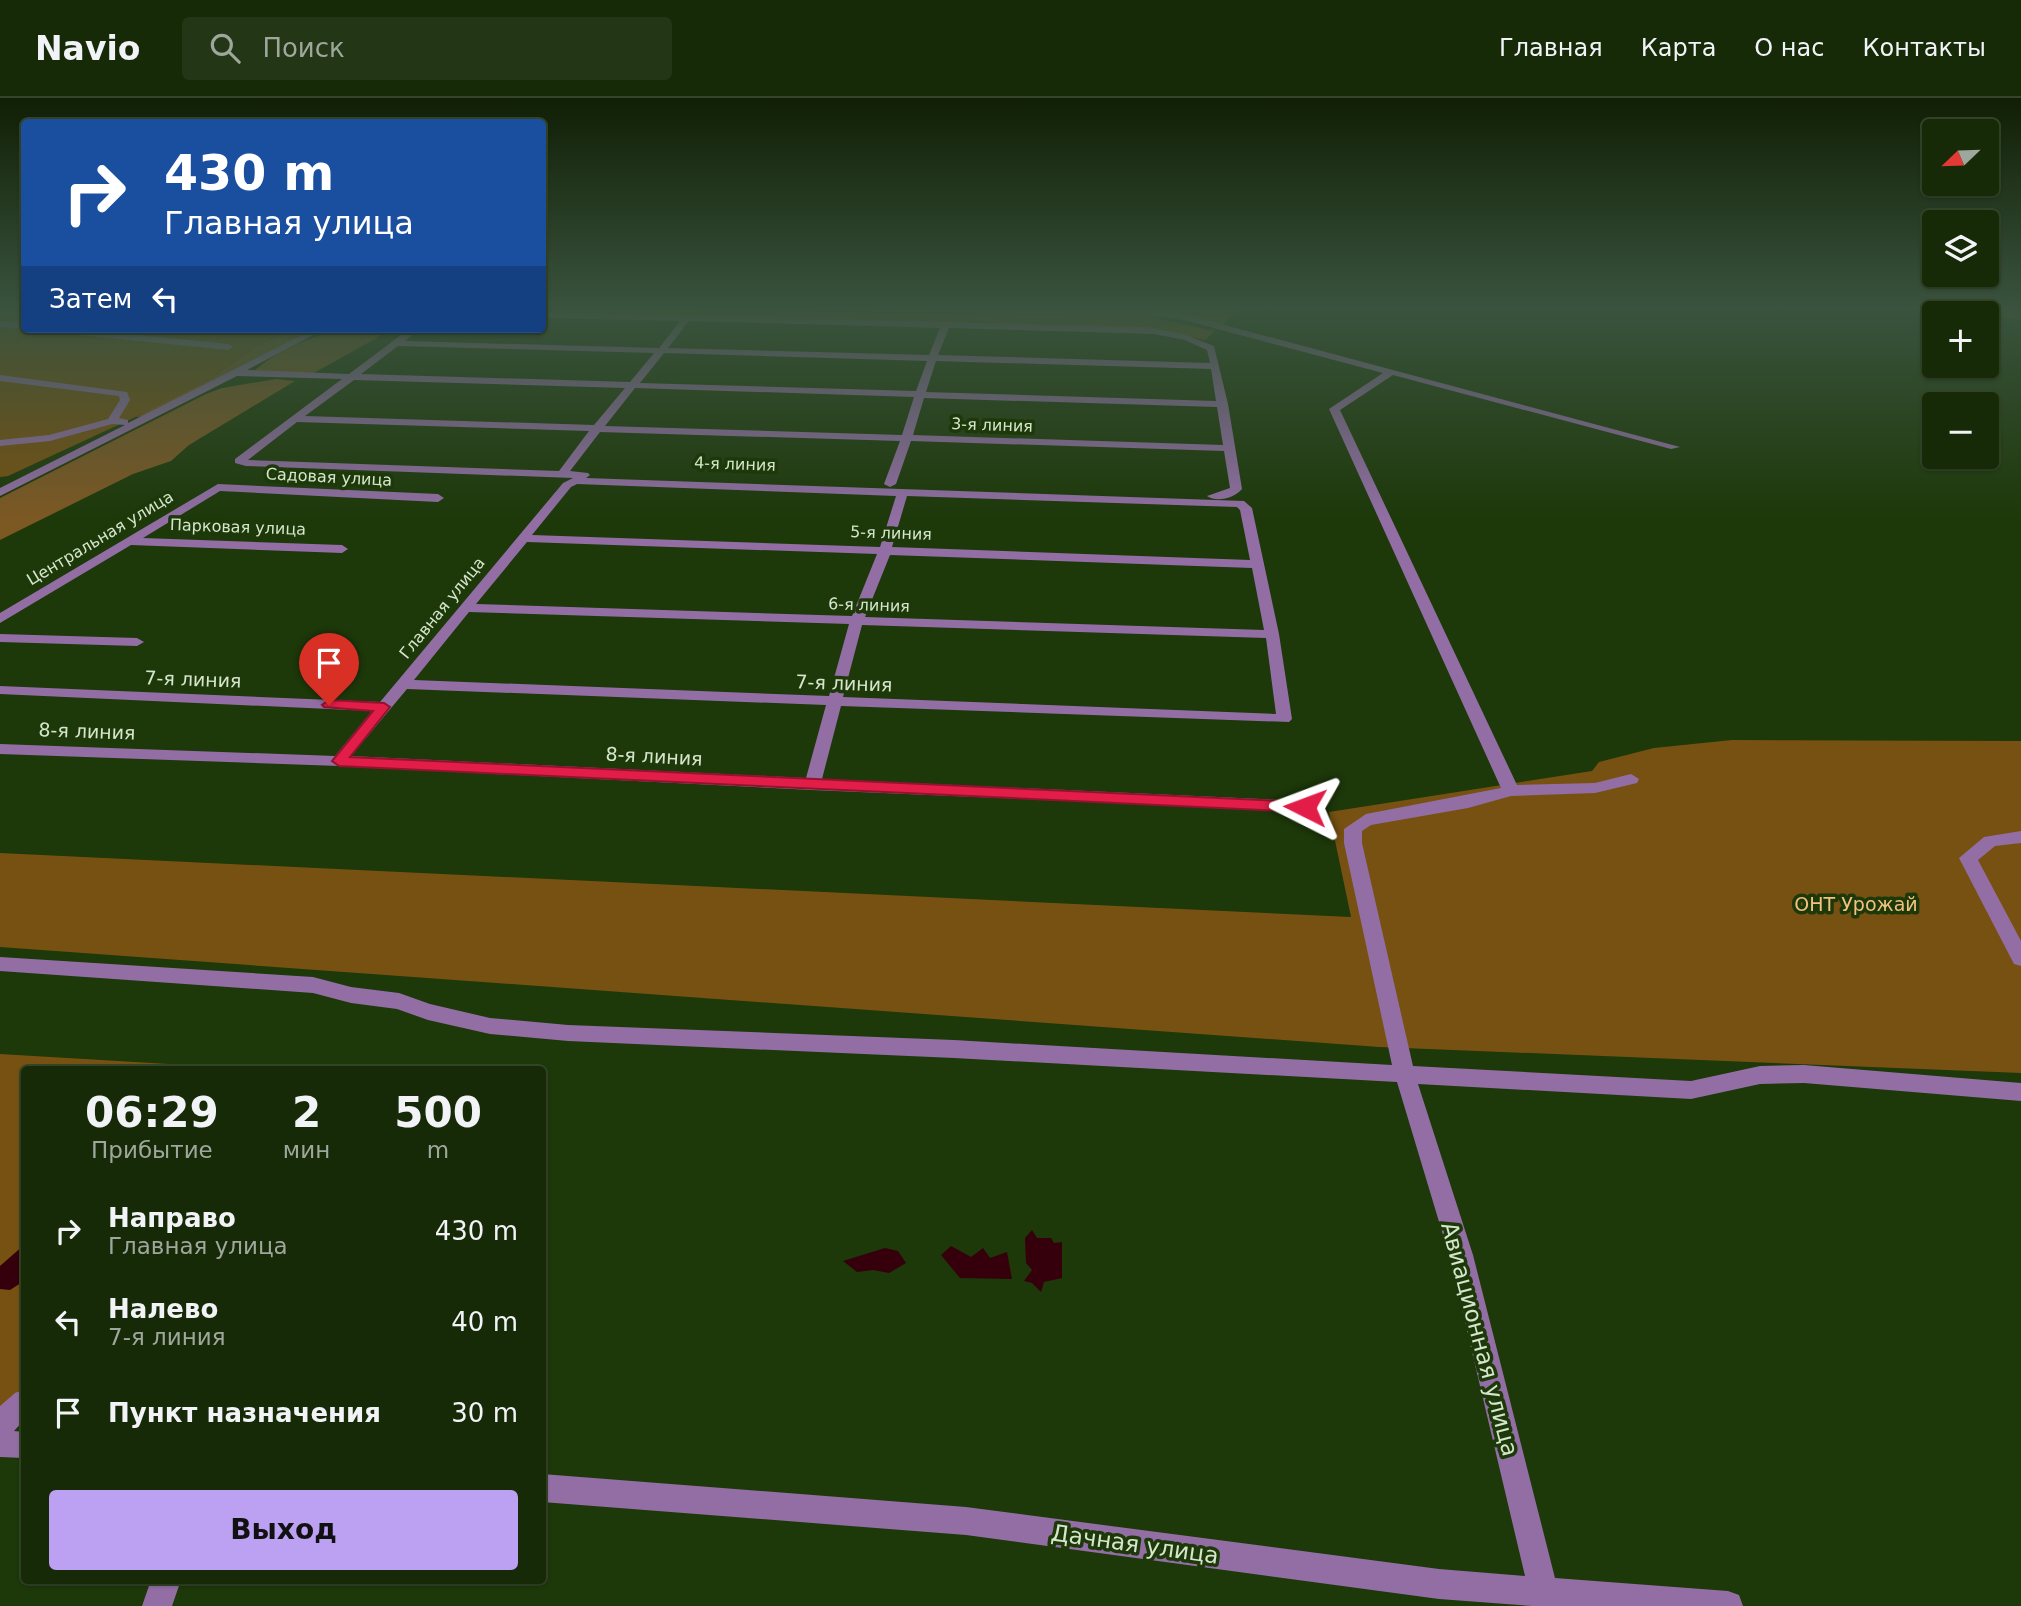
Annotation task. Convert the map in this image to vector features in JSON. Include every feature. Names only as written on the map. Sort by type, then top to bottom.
[{"type":"street","points":[[3,378],[123,394],[125,400],[112,421]]},
{"type":"street","points":[[0,493],[226,378]]},
{"type":"street","points":[[293,419],[347,378]]},
{"type":"street","points":[[360,378],[1223,404]]},
{"type":"street","name":"Главная улица","points":[[339,761],[567,485],[568,477],[596,428],[637,378]]},
{"type":"street","points":[[890,484],[926,378]]},
{"type":"street","points":[[1218,378],[1228,448]]},
{"type":"street","points":[[1381,378],[1334,409],[1511,791],[1595,788],[1631,779]]},
{"type":"street","points":[[1415,378],[1675,447]]},
{"type":"street","name":"3-я линия","points":[[293,419],[1228,448]]},
{"type":"street","name":"4-я линия","points":[[293,419],[239,461],[568,477],[890,484],[1216,496],[1230,494],[1237,489],[1228,448]]},
{"type":"street","points":[[1,443],[50,438],[112,421],[138,424]]},
{"type":"street","points":[[568,477],[1228,502],[1246,508],[1272,634]]},
{"type":"street","name":"Садовая улица","points":[[218,487],[438,498]]},
{"type":"street","name":"Центральная улица","points":[[0,619],[218,487]]},
{"type":"street","points":[[812,785],[856,623],[885,551],[903,491]]},
{"type":"street","name":"5-я линия","points":[[523,538],[1257,564]]},
{"type":"street","name":"Парковая улица","points":[[131,541],[342,549]]},
{"type":"street","name":"6-я линия","points":[[465,608],[856,623],[1272,634]]},
{"type":"street","name":"7-я линия","points":[[402,684],[1284,719],[1272,634]]},
{"type":"street","points":[[0,638],[137,642]]},
{"type":"street","name":"7-я линия","points":[[0,690],[384,707]]},
{"type":"street","name":"8-я линия","points":[[0,749],[339,761],[1305,807]]},
{"type":"street","name":"Авиационная улица","points":[[1511,791],[1468,802],[1366,820],[1353,828],[1353,843],[1405,1075],[1461,1255],[1546,1599]]},
{"type":"street","points":[[2021,837],[1990,841],[1968,858],[2021,959]]},
{"type":"street","points":[[0,964],[313,985],[351,995],[399,1001],[428,1012],[503,1028],[1691,1090],[1760,1075],[1804,1074],[2021,1092]]},
{"type":"street","points":[[0,1425],[21,1405]]},
{"type":"street","points":[[0,1443],[21,1446]]},
{"type":"street","name":"Дачная улица","points":[[546,1488],[966,1521],[1546,1599],[1728,1606]]},
{"type":"street","points":[[157,1606],[165,1584]]},
{"type":"green space","points":[[0,378],[211,378],[157,407],[8,476],[0,477]]},
{"type":"green space","name":"ОНТ Урожай","points":[[1732,740],[2021,741],[2021,1073],[1379,1047],[0,947],[0,853],[1351,917],[1329,812],[1592,771],[1599,762],[1654,748]]},
{"type":"green space","points":[[0,1054],[202,1066],[21,1066],[21,1388],[0,1411]]},
{"type":"shaded area","points":[[211,378],[216,378],[164,409],[136,417]]},
{"type":"shaded area","points":[[276,379],[295,381],[189,445],[171,461],[133,474],[0,540],[0,498],[206,394],[222,388]]},
{"type":"shaded area","points":[[1032,1230],[1037,1238],[1051,1238],[1054,1243],[1062,1242],[1062,1278],[1044,1282],[1041,1292],[1032,1283],[1024,1281],[1032,1270],[1026,1263],[1025,1238]]},
{"type":"shaded area","points":[[951,1246],[971,1257],[983,1248],[990,1258],[1007,1252],[1012,1279],[960,1278],[941,1255]]},
{"type":"shaded area","points":[[21,1248],[21,1283],[10,1290],[0,1289],[0,1266]]},
{"type":"shaded area","points":[[885,1248],[898,1251],[906,1263],[889,1273],[873,1270],[857,1272],[843,1261]]},
{"type":"route","points":[[329,705],[384,707],[339,761],[1305,807]]}]
